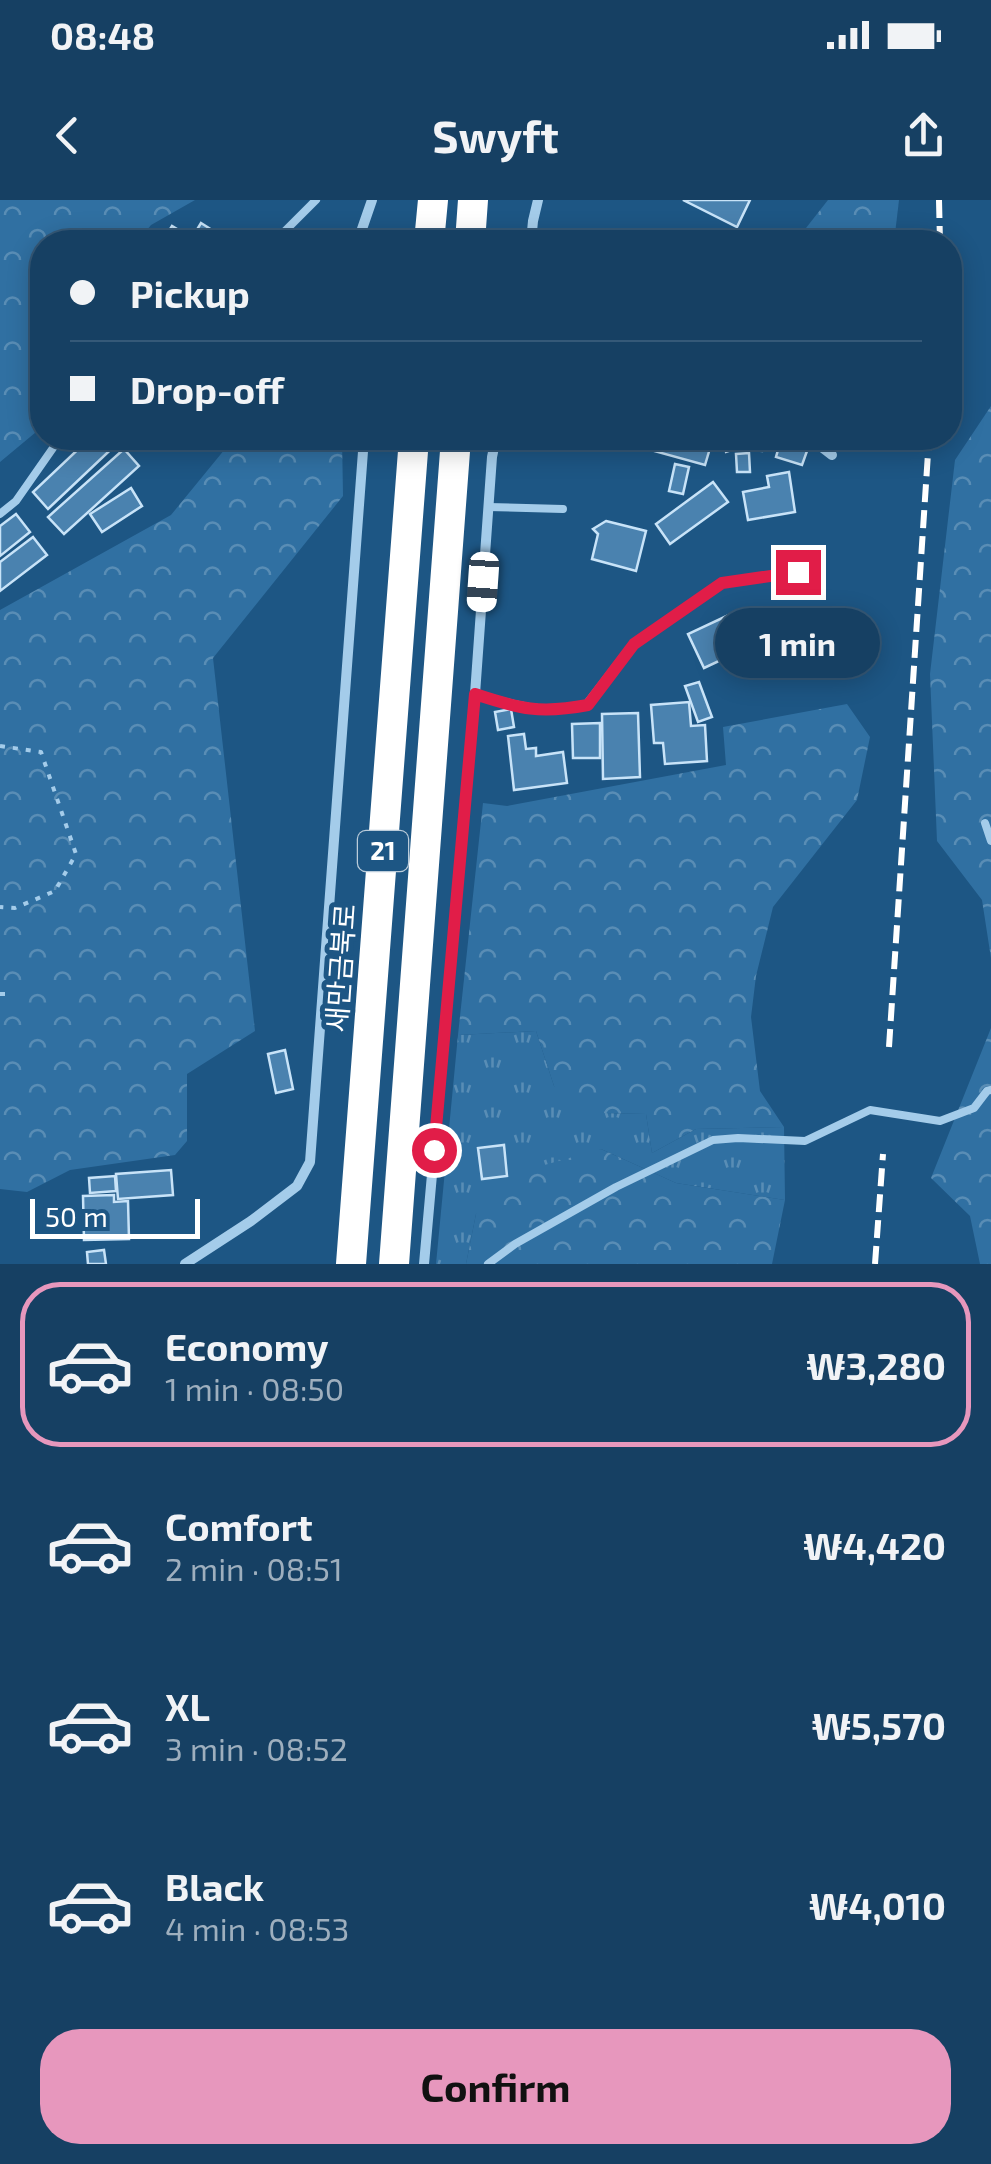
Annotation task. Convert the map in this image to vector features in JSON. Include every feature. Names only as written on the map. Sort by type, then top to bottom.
[{"type":"highway","points":[[431,230],[433,200]]},
{"type":"highway","points":[[471,230],[473,200]]},
{"type":"highway","name":"새만금북로","points":[[351,1264],[413,450]]},
{"type":"highway","name":"21","points":[[394,1264],[455,450]]},
{"type":"street","points":[[362,230],[372,200]]},
{"type":"street","points":[[532,230],[538,200]]},
{"type":"street","points":[[184,1264],[297,1186],[310,1162],[363,450]]},
{"type":"street","points":[[424,1264],[493,450]]},
{"type":"street","points":[[826,450],[832,454]]},
{"type":"street","points":[[475,694],[518,708],[556,711],[588,705],[634,644],[722,583],[798,572]]},
{"type":"lane","points":[[286,230],[316,200]]},
{"type":"lane","points":[[0,514],[16,501],[52,450]]},
{"type":"lane","points":[[488,507],[563,508]]},
{"type":"lane","points":[[984,824],[991,842]]},
{"type":"lane","points":[[488,1264],[515,1244],[616,1187],[713,1140],[805,1142],[870,1110],[940,1121],[974,1108],[986,1090],[991,1090]]},
{"type":"path","points":[[0,746],[41,752],[76,854],[55,891],[15,908],[0,906]]},
{"type":"path","points":[[0,994],[8,994]]},
{"type":"green space","points":[[0,200],[195,200],[147,230],[30,230],[30,437],[0,462]]},
{"type":"green space","points":[[828,200],[899,200],[895,230],[804,230]]},
{"type":"green space","points":[[991,406],[991,958],[982,900],[937,841],[930,674],[955,460]]},
{"type":"green space","points":[[224,450],[342,450],[343,496],[213,658],[255,1031],[187,1074],[187,1141],[175,1155],[70,1170],[27,1192],[0,1189],[0,610],[171,515]]},
{"type":"green space","points":[[847,704],[870,737],[857,800],[773,907],[756,976],[751,1017],[760,1091],[784,1127],[696,1129],[652,1153],[646,1114],[571,1108],[554,1086],[536,1031],[458,1035],[483,803],[507,806],[726,765],[723,727]]},
{"type":"green space","points":[[991,1028],[991,1264],[980,1264],[970,1216],[931,1178]]},
{"type":"green space","points":[[536,1031],[554,1086],[604,1113],[646,1114],[652,1153],[696,1129],[784,1127],[785,1200],[676,1183],[601,1149],[476,1214],[466,1264],[436,1264],[458,1035]]},
{"type":"green space","points":[[601,1149],[676,1183],[785,1200],[772,1264],[466,1264],[476,1214],[492,1189],[541,1166]]},
{"type":"building","points":[[683,200],[750,200],[737,227]]},
{"type":"building","points":[[77,450],[110,450],[48,509],[33,492]]},
{"type":"building","points":[[123,450],[139,466],[64,534],[48,517]]},
{"type":"building","points":[[654,450],[709,450],[705,465]]},
{"type":"building","points":[[778,450],[807,451],[802,465],[776,457]]},
{"type":"building","points":[[749,453],[750,472],[737,472],[736,454]]},
{"type":"building","points":[[675,464],[689,467],[683,494],[669,491]]},
{"type":"building","points":[[789,472],[795,512],[748,520],[743,492],[769,487],[767,476]]},
{"type":"building","points":[[713,482],[728,502],[670,544],[656,524]]},
{"type":"building","points":[[131,488],[142,506],[102,532],[90,514]]},
{"type":"building","points":[[16,514],[30,532],[0,556],[0,526]]},
{"type":"building","points":[[606,521],[646,531],[636,571],[592,559],[598,534],[593,529]]},
{"type":"building","points":[[33,537],[47,555],[0,591],[0,562]]},
{"type":"building","points":[[733,613],[749,647],[704,668],[688,634]]},
{"type":"building","points":[[699,682],[712,717],[698,722],[685,686]]},
{"type":"building","points":[[689,702],[691,726],[705,725],[707,761],[665,764],[663,743],[654,743],[651,705]]},
{"type":"building","points":[[511,709],[514,727],[498,730],[495,712]]},
{"type":"building","points":[[638,713],[640,777],[603,779],[602,714]]},
{"type":"building","points":[[600,723],[600,758],[573,758],[572,724]]},
{"type":"building","points":[[524,734],[526,749],[536,748],[536,756],[563,752],[567,783],[514,790],[508,736]]},
{"type":"building","points":[[285,1050],[293,1089],[276,1093],[268,1054]]},
{"type":"building","points":[[504,1145],[507,1176],[482,1179],[478,1148]]},
{"type":"building","points":[[171,1170],[173,1195],[118,1199],[116,1174]]},
{"type":"building","points":[[115,1176],[116,1191],[90,1193],[89,1178]]},
{"type":"building","points":[[114,1195],[114,1202],[128,1201],[129,1239],[84,1240],[83,1196]]},
{"type":"building","points":[[104,1250],[106,1264],[88,1264],[87,1252]]},
{"type":"railway","points":[[939,200],[940,230]]},
{"type":"railway","points":[[889,1047],[928,450]]},
{"type":"railway","points":[[875,1264],[883,1154]]},
{"type":"route","points":[[434,1150],[475,694],[518,708],[556,711],[588,705],[634,644],[722,583],[798,572]]}]
